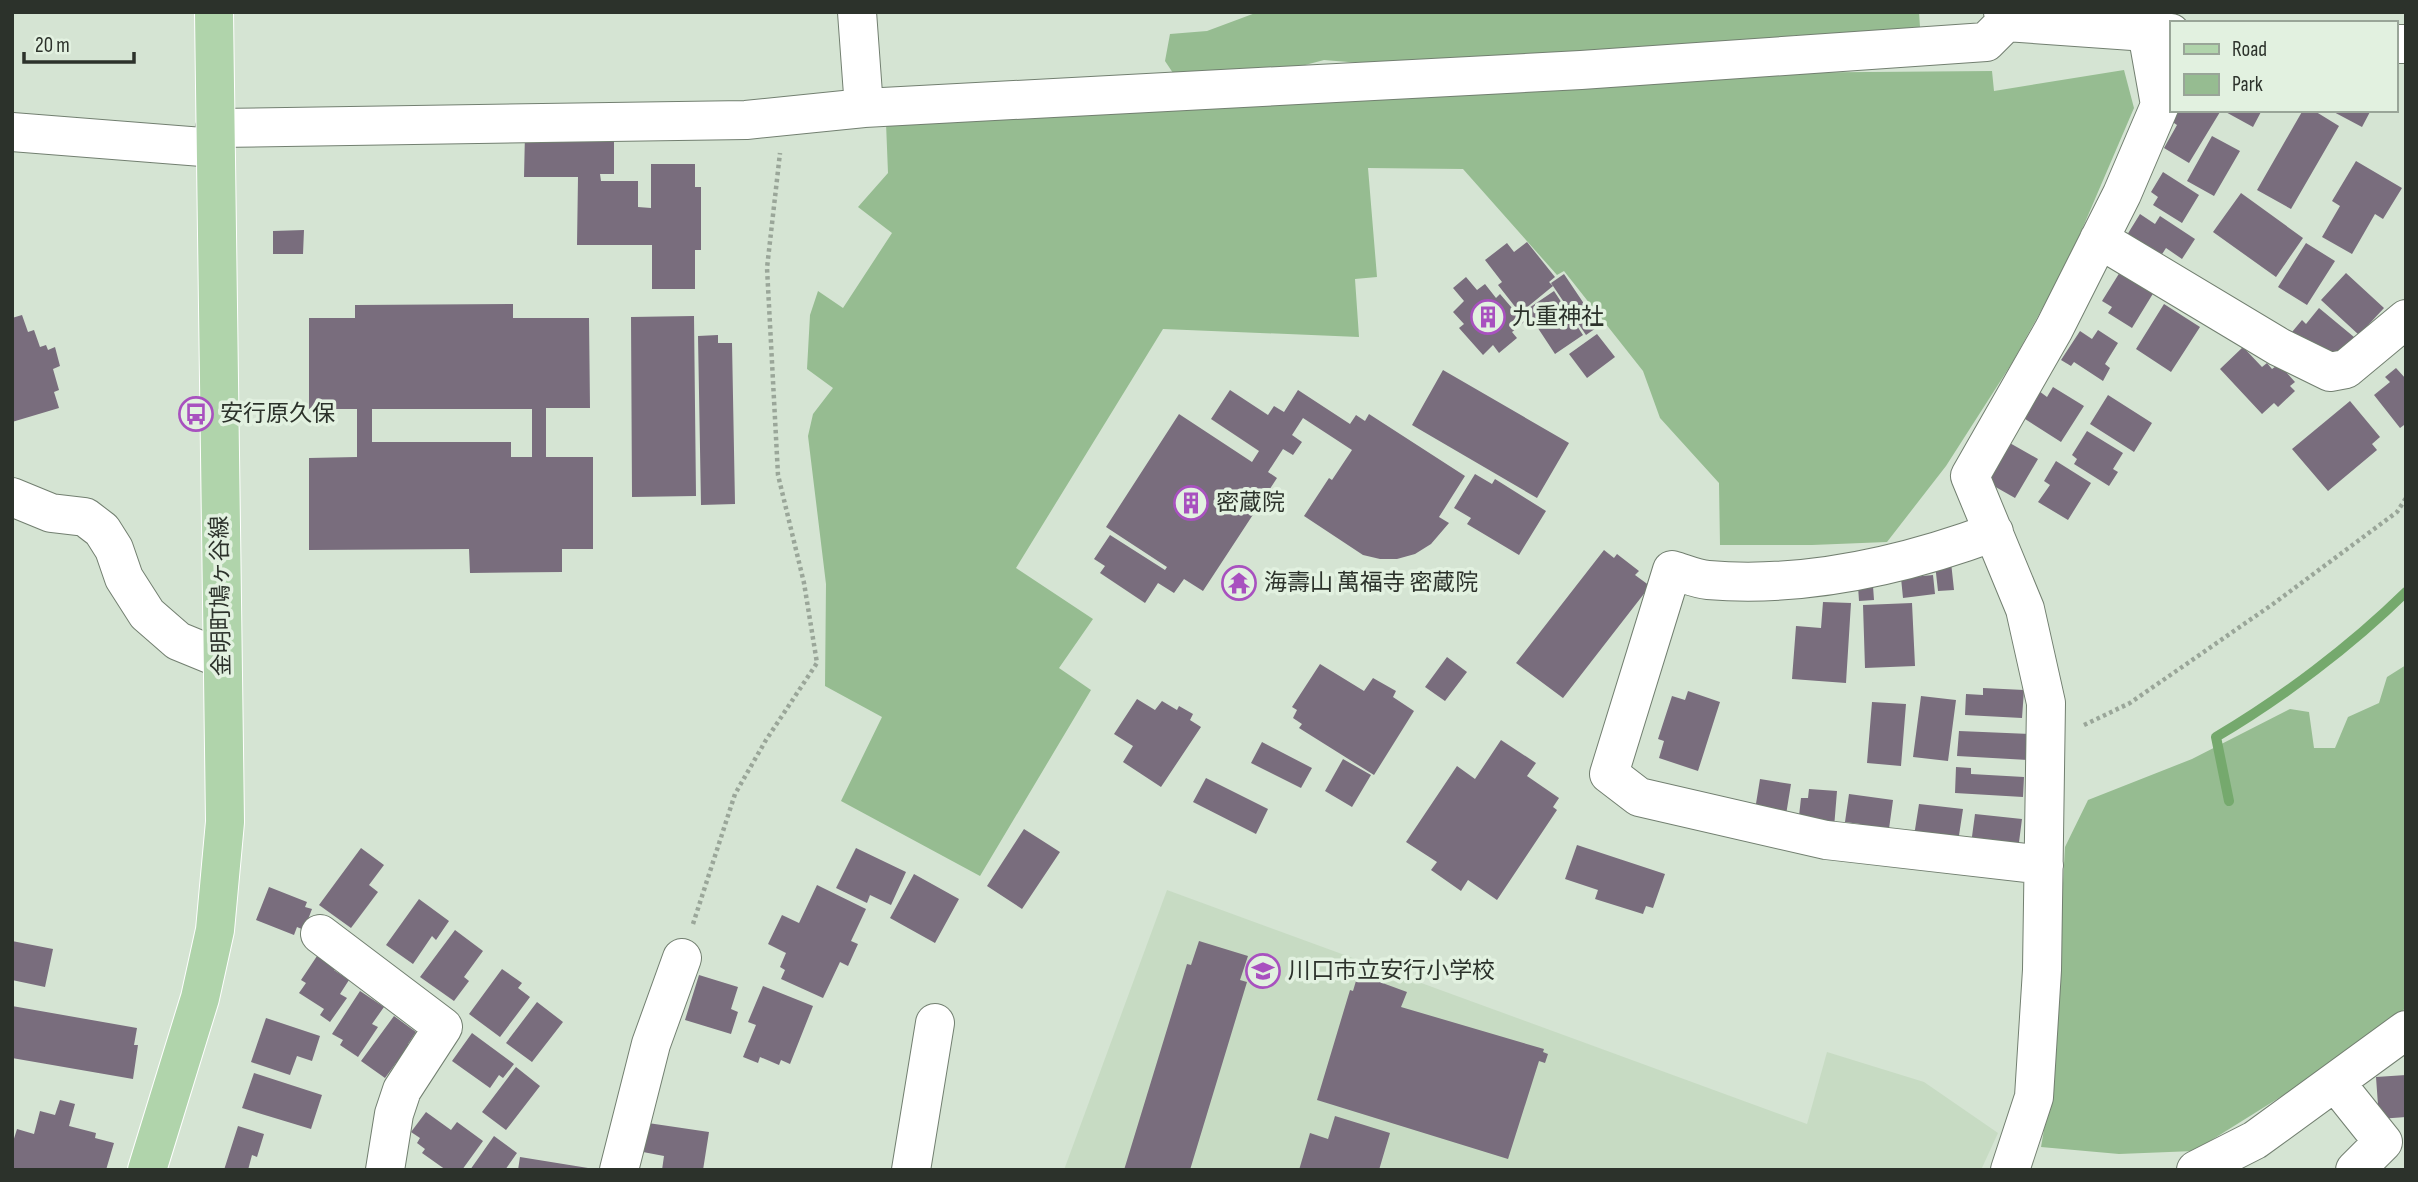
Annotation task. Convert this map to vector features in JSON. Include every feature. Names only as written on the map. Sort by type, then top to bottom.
[{"type":"main road","name":"金明町鳩ヶ谷線","points":[[147,1170],[200,998],[215,930],[225,821],[214,12]]},
{"type":"street","points":[[857,12],[864,108]]},
{"type":"street","points":[[12,132],[215,138],[746,120],[864,108],[1581,70],[1986,42],[2005,17],[2159,33],[2160,105],[2122,194],[2054,329],[1970,476],[2025,609],[2046,703],[2042,970],[2034,1097],[2010,1170]]},
{"type":"street","points":[[2099,239],[2279,348],[2330,372],[2346,369],[2406,319]]},
{"type":"street","points":[[12,497],[51,513],[85,517],[102,530],[114,549],[124,578],[147,614],[178,641],[222,660]]},
{"type":"street","points":[[1994,531],[1898,563],[1791,580],[1706,580],[1672,570],[1609,774],[1639,797],[1826,840],[2044,865]]},
{"type":"street","points":[[320,934],[443,1027],[402,1090],[394,1114],[385,1170]]},
{"type":"street","points":[[619,1170],[651,1045],[682,958]]},
{"type":"street","points":[[911,1170],[935,1023]]},
{"type":"street","points":[[2196,1170],[2255,1140],[2406,1030]]},
{"type":"street","points":[[2335,1082],[2394,1140],[2355,1170]]},
{"type":"path","points":[[682,958],[736,794],[766,740],[817,663],[804,583],[778,475],[766,268],[781,151]]},
{"type":"path","points":[[2083,726],[2130,703],[2273,604],[2397,512],[2406,498]]},
{"type":"shaded area","name":"川口市立安行小学校","points":[[1167,890],[1807,1124],[1827,1052],[1924,1082],[1998,1133],[1981,1170],[1064,1170]]},
{"type":"green space","points":[[1258,12],[1919,12],[1920,27],[1885,36],[1796,35],[1760,43],[1385,65],[1324,60],[1275,73],[1173,73],[1165,61],[1170,34],[1207,31]]},
{"type":"green space","points":[[2124,70],[2134,108],[2068,262],[2012,363],[1946,466],[1887,542],[1720,545],[1719,483],[1660,418],[1643,371],[1564,271],[1557,275],[1463,169],[1368,168],[1377,277],[1355,279],[1359,337],[1163,329],[1016,568],[1093,619],[1059,668],[1091,690],[980,876],[841,801],[882,717],[825,686],[826,584],[808,436],[813,414],[833,388],[807,369],[810,315],[818,291],[843,308],[892,233],[858,207],[888,173],[886,123],[1733,73],[1992,71],[1994,91]]},
{"type":"green space","points":[[2406,665],[2406,1008],[2303,1083],[2194,1151],[2119,1154],[2041,1147],[2052,1084],[2065,847],[2088,800],[2192,759],[2290,709],[2309,712],[2314,748],[2335,748],[2348,717],[2379,703],[2387,677]]},
{"type":"building","points":[[2177,112],[2220,112],[2189,163],[2164,148],[2177,125],[2171,121]]},
{"type":"building","points":[[2226,112],[2261,112],[2253,127]]},
{"type":"building","points":[[2302,112],[2316,112],[2339,126],[2291,209],[2257,190]]},
{"type":"building","points":[[2334,112],[2370,112],[2362,127]]},
{"type":"building","points":[[525,133],[614,134],[614,174],[600,174],[601,181],[638,181],[638,207],[651,208],[651,164],[695,164],[695,187],[701,187],[701,250],[695,250],[695,289],[652,289],[652,245],[577,245],[578,177],[524,177]]},
{"type":"building","points":[[2212,136],[2240,151],[2214,196],[2187,181]]},
{"type":"building","points":[[2356,161],[2402,188],[2383,219],[2375,214],[2352,254],[2322,237],[2340,206],[2332,201]]},
{"type":"building","points":[[2163,172],[2199,195],[2182,223],[2153,205],[2158,197],[2151,192]]},
{"type":"building","points":[[2241,193],[2303,238],[2276,277],[2213,232]]},
{"type":"building","points":[[2140,214],[2155,224],[2160,216],[2195,239],[2182,259],[2166,248],[2157,262],[2127,235]]},
{"type":"building","points":[[304,230],[303,254],[273,254],[273,231]]},
{"type":"building","points":[[1527,242],[1555,277],[1549,282],[1553,286],[1520,313],[1498,285],[1502,282],[1485,260],[1507,243],[1514,252]]},
{"type":"building","points":[[2306,243],[2335,261],[2307,305],[2278,287]]},
{"type":"building","points":[[2120,272],[2154,292],[2132,328],[2108,313],[2112,307],[2102,301]]},
{"type":"building","points":[[2346,273],[2384,308],[2359,335],[2321,300]]},
{"type":"building","points":[[1564,274],[1599,326],[1586,335],[1551,283]]},
{"type":"building","name":"九重神社","points":[[1466,277],[1477,290],[1485,284],[1496,298],[1500,294],[1524,322],[1512,332],[1517,338],[1499,353],[1493,345],[1483,355],[1459,328],[1464,324],[1453,312],[1464,301],[1453,288]]},
{"type":"building","points":[[1554,291],[1583,335],[1555,354],[1526,310]]},
{"type":"building","points":[[513,304],[513,318],[589,318],[590,408],[546,408],[546,457],[593,457],[593,549],[562,549],[562,572],[470,573],[469,549],[309,550],[309,458],[357,457],[357,409],[309,409],[309,318],[355,318],[355,305]],"holes":[[[372,409],[532,409],[532,457],[511,457],[511,442],[372,442]]]},
{"type":"building","points":[[2164,304],[2200,327],[2171,372],[2136,349]]},
{"type":"building","points":[[2319,308],[2354,337],[2335,359],[2292,332],[2302,320],[2306,324]]},
{"type":"building","points":[[22,315],[28,332],[34,330],[40,347],[46,345],[48,350],[55,347],[60,366],[53,369],[59,390],[54,392],[59,408],[12,422],[12,318]]},
{"type":"building","points":[[694,316],[696,496],[632,497],[631,317]]},
{"type":"building","points":[[2098,330],[2118,343],[2105,364],[2110,368],[2103,381],[2074,362],[2071,366],[2061,360],[2080,331],[2092,339]]},
{"type":"building","points":[[1597,334],[1615,357],[1587,378],[1569,354]]},
{"type":"building","points":[[718,335],[718,343],[732,343],[735,504],[701,505],[698,336]]},
{"type":"building","points":[[2243,347],[2262,367],[2267,363],[2272,369],[2279,364],[2295,382],[2290,386],[2295,391],[2278,407],[2274,403],[2262,414],[2220,369]]},
{"type":"building","points":[[2396,368],[2406,379],[2406,427],[2404,425],[2400,428],[2374,395],[2390,382],[2385,377]]},
{"type":"building","points":[[1443,370],[1569,443],[1537,498],[1412,425]]},
{"type":"building","points":[[2053,387],[2084,406],[2061,442],[2022,417],[2039,391],[2047,397]]},
{"type":"building","points":[[1230,390],[1268,415],[1274,406],[1284,412],[1298,390],[1350,424],[1356,415],[1365,421],[1369,414],[1465,476],[1439,517],[1449,523],[1431,544],[1415,554],[1397,559],[1380,559],[1363,555],[1304,516],[1329,478],[1332,480],[1352,450],[1303,418],[1292,435],[1302,442],[1293,455],[1283,449],[1268,472],[1277,478],[1203,591],[1184,579],[1174,593],[1158,583],[1145,603],[1100,573],[1105,566],[1094,559],[1110,535],[1165,570],[1167,567],[1106,527],[1179,414],[1252,462],[1259,451],[1211,419]]},
{"type":"building","points":[[2108,395],[2152,423],[2134,452],[2090,424]]},
{"type":"building","points":[[2350,401],[2380,437],[2372,444],[2377,450],[2328,491],[2292,449]]},
{"type":"building","points":[[2087,431],[2123,453],[2113,469],[2118,472],[2109,486],[2074,464],[2077,459],[2072,455]]},
{"type":"building","points":[[2008,442],[2038,459],[2015,498],[1985,481]]},
{"type":"building","points":[[2056,461],[2091,483],[2068,520],[2038,502],[2050,485],[2044,481]]},
{"type":"building","points":[[1475,474],[1492,484],[1495,479],[1546,511],[1519,555],[1467,524],[1471,518],[1454,508]]},
{"type":"building","points":[[1604,550],[1614,558],[1617,554],[1639,571],[1635,575],[1650,586],[1563,698],[1516,663]]},
{"type":"building","points":[[1951,562],[1954,590],[1938,591],[1935,564]]},
{"type":"building","points":[[1933,575],[1935,594],[1903,598],[1901,578]]},
{"type":"building","points":[[1858,586],[1873,586],[1874,600],[1859,601]]},
{"type":"building","points":[[1823,602],[1851,603],[1846,683],[1792,679],[1796,626],[1821,628]]},
{"type":"building","points":[[1912,603],[1915,666],[1865,668],[1863,605]]},
{"type":"building","points":[[1447,657],[1467,672],[1445,701],[1425,687]]},
{"type":"building","points":[[1320,664],[1364,691],[1373,678],[1396,691],[1393,697],[1414,711],[1374,775],[1299,728],[1302,724],[1293,718],[1297,710],[1292,707]]},
{"type":"building","points":[[1983,688],[2024,690],[2022,718],[1965,715],[1966,694],[1983,695]]},
{"type":"building","points":[[1688,691],[1720,702],[1698,771],[1659,758],[1664,741],[1658,739],[1672,696],[1685,700]]},
{"type":"building","points":[[1921,696],[1956,700],[1948,761],[1913,757]]},
{"type":"building","points":[[1137,699],[1155,710],[1162,701],[1177,710],[1179,706],[1193,714],[1190,720],[1201,727],[1161,787],[1123,762],[1133,746],[1114,734]]},
{"type":"building","points":[[1872,702],[1906,704],[1901,766],[1867,763]]},
{"type":"building","points":[[1959,731],[2030,734],[2028,760],[1957,756]]},
{"type":"building","points":[[1501,740],[1536,763],[1527,776],[1559,798],[1553,807],[1557,810],[1497,900],[1468,880],[1461,891],[1431,870],[1437,862],[1406,842],[1457,766],[1475,779]]},
{"type":"building","points":[[1262,742],[1312,768],[1301,788],[1251,763]]},
{"type":"building","points":[[1343,759],[1371,775],[1352,807],[1325,791]]},
{"type":"building","points":[[1956,767],[1971,768],[1971,774],[2024,777],[2023,797],[1955,793]]},
{"type":"building","points":[[1206,778],[1268,809],[1256,834],[1193,802]]},
{"type":"building","points":[[1760,779],[1791,784],[1785,821],[1754,816]]},
{"type":"building","points":[[1809,789],[1837,791],[1834,828],[1798,825],[1801,798],[1808,798]]},
{"type":"building","points":[[1849,794],[1893,800],[1888,836],[1859,832],[1860,824],[1845,822]]},
{"type":"building","points":[[1919,804],[1963,809],[1958,842],[1914,836]]},
{"type":"building","points":[[1975,814],[2022,819],[2018,850],[1971,844]]},
{"type":"building","points":[[1024,829],[1060,852],[1022,909],[987,886]]},
{"type":"building","points":[[1577,845],[1665,874],[1653,908],[1646,906],[1643,914],[1595,899],[1598,890],[1565,879]]},
{"type":"building","points":[[361,848],[384,865],[369,885],[378,892],[351,928],[319,905]]},
{"type":"building","points":[[856,848],[906,872],[891,905],[870,895],[867,903],[836,888]]},
{"type":"building","points":[[914,874],[959,899],[935,943],[890,918]]},
{"type":"building","points":[[817,885],[866,909],[851,941],[858,944],[848,966],[840,962],[823,998],[781,979],[785,970],[780,967],[786,953],[768,944],[782,915],[799,923]]},
{"type":"building","points":[[269,887],[307,902],[305,907],[312,909],[304,930],[297,927],[294,935],[256,920]]},
{"type":"building","points":[[419,899],[449,921],[436,940],[432,936],[413,964],[386,945]]},
{"type":"building","points":[[455,930],[483,951],[464,977],[469,981],[454,1001],[420,977]]},
{"type":"building","points":[[12,941],[53,949],[45,987],[12,980]]},
{"type":"building","points":[[1199,941],[1248,956],[1240,980],[1247,982],[1190,1170],[1124,1170],[1187,964],[1191,965]]},
{"type":"building","points":[[319,953],[338,965],[334,970],[349,980],[340,994],[347,998],[330,1022],[320,1015],[324,1009],[299,993],[306,983],[301,980]]},
{"type":"building","points":[[502,969],[522,983],[518,988],[530,997],[500,1037],[469,1014]]},
{"type":"building","points":[[1358,974],[1407,992],[1401,1007],[1544,1049],[1543,1052],[1548,1054],[1545,1063],[1539,1061],[1508,1159],[1317,1100],[1350,990],[1353,991]]},
{"type":"building","points":[[699,975],[738,987],[731,1009],[738,1012],[731,1034],[685,1020]]},
{"type":"building","points":[[763,986],[813,1006],[790,1064],[781,1060],[779,1065],[760,1057],[758,1063],[743,1057],[756,1025],[748,1022]]},
{"type":"building","points":[[360,991],[384,1007],[372,1024],[378,1027],[358,1057],[340,1045],[343,1040],[332,1034]]},
{"type":"building","points":[[537,1002],[563,1022],[532,1062],[506,1043]]},
{"type":"building","points":[[12,1006],[137,1028],[134,1045],[138,1045],[133,1079],[12,1058]]},
{"type":"building","points":[[394,1016],[416,1032],[408,1044],[413,1048],[399,1065],[396,1063],[385,1078],[361,1061]]},
{"type":"building","points":[[266,1018],[320,1036],[312,1061],[297,1056],[290,1075],[251,1062]]},
{"type":"building","points":[[472,1033],[514,1064],[503,1078],[499,1075],[490,1088],[452,1061]]},
{"type":"building","points":[[516,1067],[540,1086],[506,1130],[482,1112]]},
{"type":"building","points":[[254,1073],[322,1095],[311,1129],[242,1108]]},
{"type":"building","points":[[2406,1075],[2406,1117],[2379,1119],[2376,1077]]},
{"type":"building","points":[[60,1100],[75,1104],[69,1126],[96,1133],[95,1138],[114,1143],[106,1170],[12,1170],[12,1145],[17,1129],[34,1134],[40,1111],[55,1115]]},
{"type":"building","points":[[426,1112],[451,1130],[457,1122],[483,1141],[462,1170],[446,1170],[422,1153],[425,1149],[417,1143],[420,1138],[411,1132]]},
{"type":"building","points":[[1335,1116],[1390,1133],[1379,1170],[1299,1170],[1310,1133],[1328,1139]]},
{"type":"building","points":[[648,1123],[709,1132],[703,1170],[662,1170],[664,1156],[643,1152]]},
{"type":"building","points":[[238,1126],[264,1134],[257,1157],[252,1155],[248,1170],[224,1170]]},
{"type":"building","points":[[494,1136],[517,1153],[505,1170],[470,1170]]},
{"type":"building","points":[[520,1157],[588,1168],[588,1170],[518,1170]]},
{"type":"waterway","points":[[2229,801],[2216,737],[2315,670],[2406,592]]},
{"type":"place","name":"九重神社","points":[[1488,317]]},
{"type":"place","name":"安行原久保","points":[[196,414]]},
{"type":"place","name":"密蔵院","points":[[1191,503]]},
{"type":"place","name":"海壽山 萬福寺 密蔵院","points":[[1239,583]]},
{"type":"place","name":"川口市立安行小学校","points":[[1263,971]]}]
